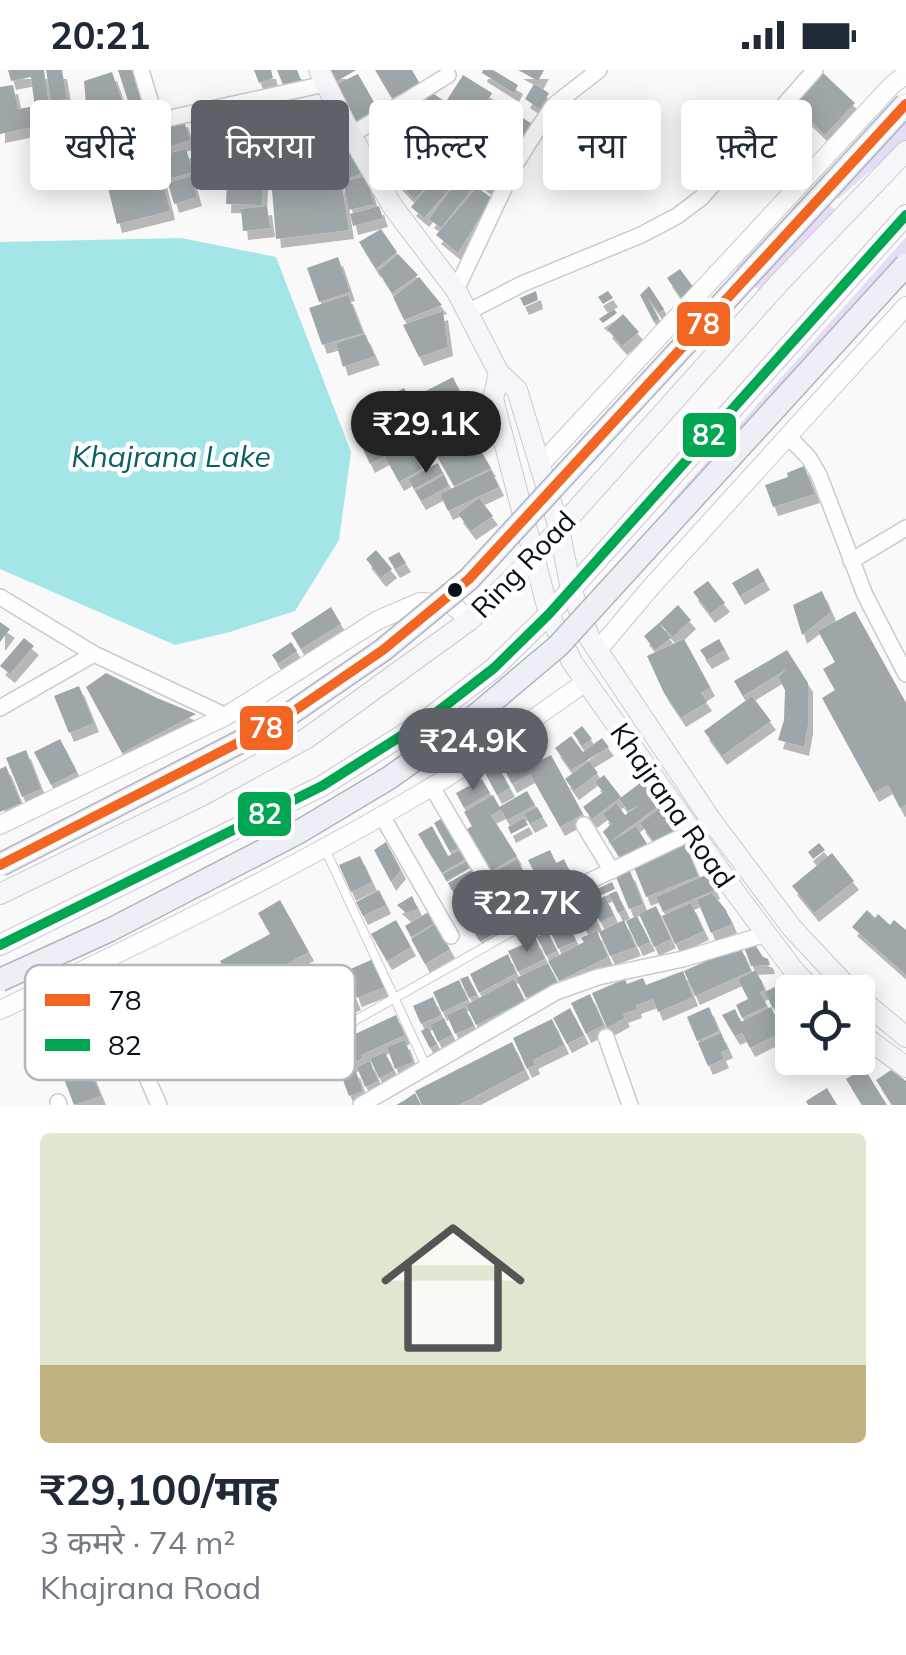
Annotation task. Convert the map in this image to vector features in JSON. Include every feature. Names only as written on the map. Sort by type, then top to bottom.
[{"type":"main road","points":[[322,77],[350,136],[393,207],[470,311],[498,373]]},
{"type":"main road","name":"Ring Road","points":[[0,865],[275,724],[384,650],[468,579],[898,83]]},
{"type":"main road","name":"Ring Road","points":[[0,894],[201,796],[307,738],[470,620],[534,557],[780,282],[906,151]]},
{"type":"main road","name":"Ring Road","points":[[0,945],[322,786],[428,720],[494,668],[549,614],[906,215]]},
{"type":"main road","points":[[33,965],[110,930],[297,833],[389,778],[468,722],[558,646],[906,265]]},
{"type":"main road","name":"Khajrana Road","points":[[498,373],[517,390],[559,528],[571,589],[598,651],[712,820],[833,975]]},
{"type":"main road","name":"Khajrana Road","points":[[498,373],[493,399],[549,614],[572,662],[738,896],[801,975]]},
{"type":"main road","points":[[738,896],[757,881]]},
{"type":"main road","points":[[0,980],[25,969]]},
{"type":"main road","name":"Khajrana Road","points":[[875,1011],[906,1037]]},
{"type":"main road","points":[[875,1044],[906,1066]]},
{"type":"street","points":[[142,70],[150,100]]},
{"type":"street","points":[[456,290],[515,165],[537,130],[554,104],[599,70]]},
{"type":"street","points":[[470,311],[677,216],[701,198],[815,70]]},
{"type":"street","points":[[350,136],[448,75]]},
{"type":"street","points":[[171,116],[322,77]]},
{"type":"street","points":[[540,465],[898,83]]},
{"type":"street","points":[[598,651],[652,586],[906,306]]},
{"type":"street","points":[[789,437],[819,475],[864,595],[906,674]]},
{"type":"street","points":[[851,560],[906,528]]},
{"type":"street","points":[[0,597],[94,654],[226,716]]},
{"type":"street","points":[[0,825],[226,716],[378,620],[420,602],[451,604],[470,620]]},
{"type":"street","points":[[0,708],[94,654]]},
{"type":"street","points":[[97,964],[382,816],[432,787],[586,682]]},
{"type":"street","points":[[432,787],[493,890]]},
{"type":"street","points":[[382,816],[451,936]]},
{"type":"street","points":[[548,901],[693,833],[712,820]]},
{"type":"street","points":[[584,825],[612,871]]},
{"type":"street","points":[[360,1105],[556,992],[598,977],[683,960],[766,934]]},
{"type":"street","points":[[0,1010],[25,998]]},
{"type":"street","points":[[606,1038],[630,1105]]},
{"type":"street","points":[[148,1080],[159,1105]]},
{"type":"lane","points":[[324,847],[426,1066]]},
{"type":"lane","points":[[355,1022],[538,917]]},
{"type":"shaded area","points":[[906,102],[906,140],[838,199],[822,181]]},
{"type":"shaded area","points":[[812,188],[838,213],[762,293],[736,268]]},
{"type":"shaded area","points":[[906,237],[906,284],[670,530],[670,503]]},
{"type":"water","name":"Khajrana Lake","points":[[181,238],[276,257],[351,452],[339,540],[295,611],[175,645],[0,569],[0,242]]},
{"type":"building","points":[[8,70],[44,70],[48,100],[34,100],[31,77],[11,81]]},
{"type":"building","points":[[46,70],[62,70],[67,99],[51,100]]},
{"type":"building","points":[[118,70],[137,70],[147,98],[128,100]]},
{"type":"building","points":[[254,70],[271,70],[273,78],[259,83]]},
{"type":"building","points":[[277,70],[297,70],[301,80],[283,85]]},
{"type":"building","points":[[326,70],[356,70],[334,83]]},
{"type":"building","points":[[375,70],[412,70],[420,84],[392,98]]},
{"type":"building","points":[[493,70],[518,85],[514,93],[482,73]]},
{"type":"building","points":[[518,70],[544,70],[538,81]]},
{"type":"building","points":[[112,72],[122,100],[86,100],[84,81]]},
{"type":"building","points":[[822,72],[855,103],[825,135],[812,122],[812,100],[795,100]]},
{"type":"building","points":[[358,74],[373,100],[369,100],[369,117],[355,126],[349,115],[349,100],[341,100],[333,86]]},
{"type":"building","points":[[463,75],[492,93],[488,100],[447,100]]},
{"type":"building","points":[[534,84],[549,93],[540,109],[525,99]]},
{"type":"building","points":[[13,85],[18,109],[30,107],[30,128],[0,134],[0,87]]},
{"type":"building","points":[[431,92],[443,100],[426,100]]},
{"type":"building","points":[[183,118],[190,140],[171,146],[171,121]]},
{"type":"building","points":[[523,118],[534,125],[527,138],[523,136]]},
{"type":"building","points":[[186,149],[191,173],[171,178],[171,153]]},
{"type":"building","points":[[356,149],[365,172],[349,178],[349,152]]},
{"type":"building","points":[[191,176],[191,190],[195,190],[197,197],[174,204],[171,182]]},
{"type":"building","points":[[366,176],[374,204],[349,210],[345,190],[349,190],[349,180]]},
{"type":"building","points":[[108,190],[165,190],[170,211],[117,224]]},
{"type":"building","points":[[227,190],[263,190],[262,205],[226,204]]},
{"type":"building","points":[[272,190],[343,190],[349,230],[276,239]]},
{"type":"building","points":[[406,190],[424,190],[414,199]]},
{"type":"building","points":[[425,190],[448,190],[424,218],[411,207]]},
{"type":"building","points":[[450,190],[471,190],[441,228],[429,219]]},
{"type":"building","points":[[474,190],[492,198],[458,253],[436,235]]},
{"type":"building","points":[[267,206],[270,228],[243,231],[241,209]]},
{"type":"building","points":[[379,206],[383,218],[353,226],[350,214]]},
{"type":"building","points":[[381,229],[397,252],[376,269],[359,242]]},
{"type":"building","points":[[398,254],[418,275],[392,293],[378,271]]},
{"type":"building","points":[[338,257],[350,292],[319,302],[307,268]]},
{"type":"building","points":[[680,269],[694,288],[681,298],[667,278]]},
{"type":"building","points":[[419,277],[442,305],[404,320],[393,297]]},
{"type":"building","points":[[649,286],[664,309],[659,313],[648,298],[659,319],[654,322],[640,295]]},
{"type":"building","points":[[536,291],[538,300],[524,306],[520,298]]},
{"type":"building","points":[[608,291],[613,298],[603,304],[598,297]]},
{"type":"building","points":[[348,295],[363,333],[322,345],[309,308]]},
{"type":"building","points":[[614,309],[617,313],[603,323],[599,319]]},
{"type":"building","points":[[443,311],[448,347],[419,357],[403,325]]},
{"type":"building","points":[[623,314],[639,332],[622,346],[607,329]]},
{"type":"building","points":[[365,334],[375,356],[343,367],[336,343]]},
{"type":"building","points":[[453,377],[461,394],[429,411],[420,394]]},
{"type":"building","points":[[404,388],[419,415],[387,433],[371,406]]},
{"type":"building","points":[[449,403],[460,424],[424,444],[413,423]]},
{"type":"building","points":[[406,426],[413,440],[370,464],[362,447]]},
{"type":"building","points":[[470,432],[491,468],[454,486],[435,453]]},
{"type":"building","points":[[409,445],[422,469],[399,482],[385,457]]},
{"type":"building","points":[[438,463],[443,473],[414,489],[408,479]]},
{"type":"building","points":[[804,466],[815,494],[773,507],[765,485]]},
{"type":"building","points":[[491,470],[499,487],[448,511],[440,494]]},
{"type":"building","points":[[444,475],[449,486],[421,501],[415,491]]},
{"type":"building","points":[[479,498],[493,516],[471,531],[458,514]]},
{"type":"building","points":[[376,550],[392,569],[381,578],[366,559]]},
{"type":"building","points":[[399,552],[406,563],[395,569],[388,558]]},
{"type":"building","points":[[758,568],[765,581],[740,596],[732,583]]},
{"type":"building","points":[[708,581],[725,603],[710,614],[693,592]]},
{"type":"building","points":[[822,591],[831,612],[802,635],[793,605]]},
{"type":"building","points":[[678,605],[691,620],[673,637],[659,623]]},
{"type":"building","points":[[331,607],[341,624],[301,649],[291,633]]},
{"type":"building","points":[[855,611],[906,703],[906,805],[900,808],[888,785],[874,793],[822,698],[835,690],[823,669],[835,662],[818,631]]},
{"type":"building","points":[[0,622],[10,629],[0,642]]},
{"type":"building","points":[[659,623],[671,638],[655,650],[644,636]]},
{"type":"building","points":[[24,638],[34,646],[10,674],[0,666]]},
{"type":"building","points":[[684,639],[710,687],[701,693],[707,702],[681,718],[647,656]]},
{"type":"building","points":[[719,639],[725,650],[707,660],[700,650]]},
{"type":"building","points":[[291,642],[297,651],[278,664],[272,655]]},
{"type":"building","points":[[787,650],[808,683],[804,747],[778,740],[784,720],[785,690],[778,677],[787,669],[743,696],[734,681]]},
{"type":"building","points":[[106,673],[196,714],[122,753],[86,687]]},
{"type":"building","points":[[79,686],[94,723],[69,733],[54,696]]},
{"type":"building","points":[[752,696],[771,721],[722,756],[704,731]]},
{"type":"building","points":[[582,726],[592,739],[582,746],[573,733]]},
{"type":"building","points":[[571,736],[583,752],[602,738],[609,747],[571,770],[555,748]]},
{"type":"building","points":[[60,739],[77,772],[51,785],[34,752]]},
{"type":"building","points":[[26,750],[41,789],[22,797],[6,758]]},
{"type":"building","points":[[520,755],[527,768],[551,755],[583,814],[560,827],[530,774],[512,784],[502,765]]},
{"type":"building","points":[[589,761],[598,773],[574,791],[565,779]]},
{"type":"building","points":[[6,766],[21,803],[0,812],[0,769]]},
{"type":"building","points":[[498,766],[510,788],[497,795],[485,773]]},
{"type":"building","points":[[604,775],[621,797],[592,819],[583,807],[603,792],[595,782]]},
{"type":"building","points":[[482,779],[490,793],[464,808],[456,793]]},
{"type":"building","points":[[644,780],[661,804],[610,842],[603,832],[611,824],[603,814],[616,803],[625,815],[640,805],[628,811],[619,799]]},
{"type":"building","points":[[527,791],[535,805],[507,820],[499,807]]},
{"type":"building","points":[[493,795],[501,810],[491,815],[517,856],[489,872],[467,829],[472,826],[464,812]]},
{"type":"building","points":[[664,805],[680,828],[656,845],[640,823]]},
{"type":"building","points":[[537,807],[543,817],[530,824],[524,814]]},
{"type":"building","points":[[446,816],[463,846],[450,852],[434,823]]},
{"type":"building","points":[[524,818],[528,825],[511,834],[508,827]]},
{"type":"building","points":[[432,826],[448,856],[464,848],[469,857],[442,873],[418,834]]},
{"type":"building","points":[[636,826],[649,847],[623,863],[610,842]]},
{"type":"building","points":[[386,842],[401,870],[391,882],[374,850]]},
{"type":"building","points":[[819,843],[825,850],[813,859],[808,852]]},
{"type":"building","points":[[685,844],[698,876],[646,897],[633,865]]},
{"type":"building","points":[[550,850],[556,863],[564,859],[576,885],[548,898],[528,860]]},
{"type":"building","points":[[832,853],[854,881],[814,913],[792,886]]},
{"type":"building","points":[[360,856],[372,882],[351,892],[339,865]]},
{"type":"building","points":[[471,859],[475,865],[446,881],[443,874]]},
{"type":"building","points":[[517,859],[525,874],[498,889],[490,874]]},
{"type":"building","points":[[475,868],[481,878],[454,893],[448,883]]},
{"type":"building","points":[[630,871],[643,904],[629,909],[616,877]]},
{"type":"building","points":[[708,874],[715,890],[663,912],[656,897]]},
{"type":"building","points":[[483,879],[489,890],[463,904],[457,893]]},
{"type":"building","points":[[525,881],[542,911],[517,925],[500,895]]},
{"type":"building","points":[[612,882],[615,889],[591,900],[588,893]]},
{"type":"building","points":[[379,890],[386,905],[363,916],[356,902]]},
{"type":"building","points":[[489,891],[504,913],[473,931],[473,924],[461,907]]},
{"type":"building","points":[[616,891],[625,910],[618,913],[609,894]]},
{"type":"building","points":[[712,893],[732,924],[711,933],[697,900]]},
{"type":"building","points":[[412,896],[418,909],[406,913],[397,905]]},
{"type":"building","points":[[605,896],[614,916],[600,922],[591,903]]},
{"type":"building","points":[[280,900],[309,952],[285,965],[222,965],[220,961],[270,934],[258,913]]},
{"type":"building","points":[[588,903],[597,922],[584,928],[575,908]]},
{"type":"building","points":[[691,903],[704,931],[675,944],[662,916]]},
{"type":"building","points":[[656,906],[671,939],[654,947],[639,914]]},
{"type":"building","points":[[867,910],[875,918],[878,914],[890,925],[894,920],[906,930],[906,975],[852,927]]},
{"type":"building","points":[[430,911],[437,922],[411,937],[405,926]]},
{"type":"building","points":[[637,916],[650,942],[638,947],[626,921]]},
{"type":"building","points":[[505,917],[510,925],[480,942],[476,933]]},
{"type":"building","points":[[396,920],[411,947],[387,961],[371,934]]},
{"type":"building","points":[[566,920],[576,941],[558,949],[549,928]]},
{"type":"building","points":[[624,920],[636,947],[610,956],[599,932]]},
{"type":"building","points":[[435,924],[450,949],[425,964],[411,939]]},
{"type":"building","points":[[597,931],[608,957],[559,981],[548,961]]},
{"type":"building","points":[[548,932],[557,951],[546,956],[537,937]]},
{"type":"building","points":[[536,939],[545,959],[518,972],[508,951]]},
{"type":"building","points":[[754,943],[770,965],[751,966],[744,947]]},
{"type":"building","points":[[740,946],[751,971],[695,996],[684,971]]},
{"type":"building","points":[[508,954],[516,973],[479,993],[470,974]]},
{"type":"building","points":[[373,959],[385,987],[357,998],[355,967]]},
{"type":"building","points":[[548,963],[558,983],[526,998],[516,978]]},
{"type":"building","points":[[756,970],[767,1006],[742,1018],[736,1005],[748,999],[738,979]]},
{"type":"building","points":[[683,971],[693,997],[658,1012],[653,999],[636,1005],[637,1009],[623,1014],[625,1018],[607,1028],[592,993],[625,979],[627,984],[643,978],[646,985]]},
{"type":"building","points":[[468,976],[477,995],[469,998],[460,979]]},
{"type":"building","points":[[514,979],[525,1001],[476,1025],[466,1005]]},
{"type":"building","points":[[459,980],[468,1000],[442,1012],[433,992]]},
{"type":"building","points":[[775,987],[775,1008],[773,1009],[765,992]]},
{"type":"building","points":[[590,994],[604,1025],[586,1034],[571,1003]]},
{"type":"building","points":[[433,997],[441,1015],[421,1024],[413,1006]]},
{"type":"building","points":[[465,1007],[474,1026],[455,1034],[447,1015]]},
{"type":"building","points":[[709,1007],[719,1031],[697,1041],[687,1017]]},
{"type":"building","points":[[771,1007],[775,1036],[750,1048],[742,1033],[735,1036],[722,1015],[735,1009],[741,1022]]},
{"type":"building","points":[[570,1008],[584,1035],[567,1044],[553,1018]]},
{"type":"building","points":[[396,1015],[405,1035],[361,1055],[363,1058],[355,1062],[355,1034]]},
{"type":"building","points":[[444,1018],[452,1035],[438,1042],[430,1025]]},
{"type":"building","points":[[552,1019],[564,1045],[533,1060],[535,1065],[527,1069],[513,1038]]},
{"type":"building","points":[[428,1027],[437,1044],[430,1048],[421,1031]]},
{"type":"building","points":[[721,1033],[728,1049],[721,1052],[724,1059],[708,1066],[698,1043]]},
{"type":"building","points":[[405,1040],[413,1062],[395,1069],[387,1047]]},
{"type":"building","points":[[512,1042],[525,1070],[459,1105],[422,1105],[415,1091]]},
{"type":"building","points":[[385,1052],[394,1071],[379,1078],[370,1059]]},
{"type":"building","points":[[370,1061],[378,1081],[365,1087],[357,1067]]},
{"type":"building","points":[[355,1069],[363,1091],[349,1096],[343,1080],[355,1080]]},
{"type":"building","points":[[891,1070],[906,1081],[906,1105],[892,1105],[876,1080]]},
{"type":"building","points":[[868,1075],[887,1105],[862,1105],[846,1079]]},
{"type":"building","points":[[64,1080],[94,1080],[101,1096],[74,1105]]},
{"type":"building","points":[[827,1088],[837,1105],[808,1105],[806,1101]]},
{"type":"building","points":[[415,1093],[421,1105],[396,1105],[405,1100]]},
{"type":"transit line","name":"78","points":[[0,865],[275,724],[383,650],[469,579],[906,104]]},
{"type":"transit line","name":"82","points":[[0,945],[322,786],[428,719],[494,668],[549,614],[906,215]]}]
